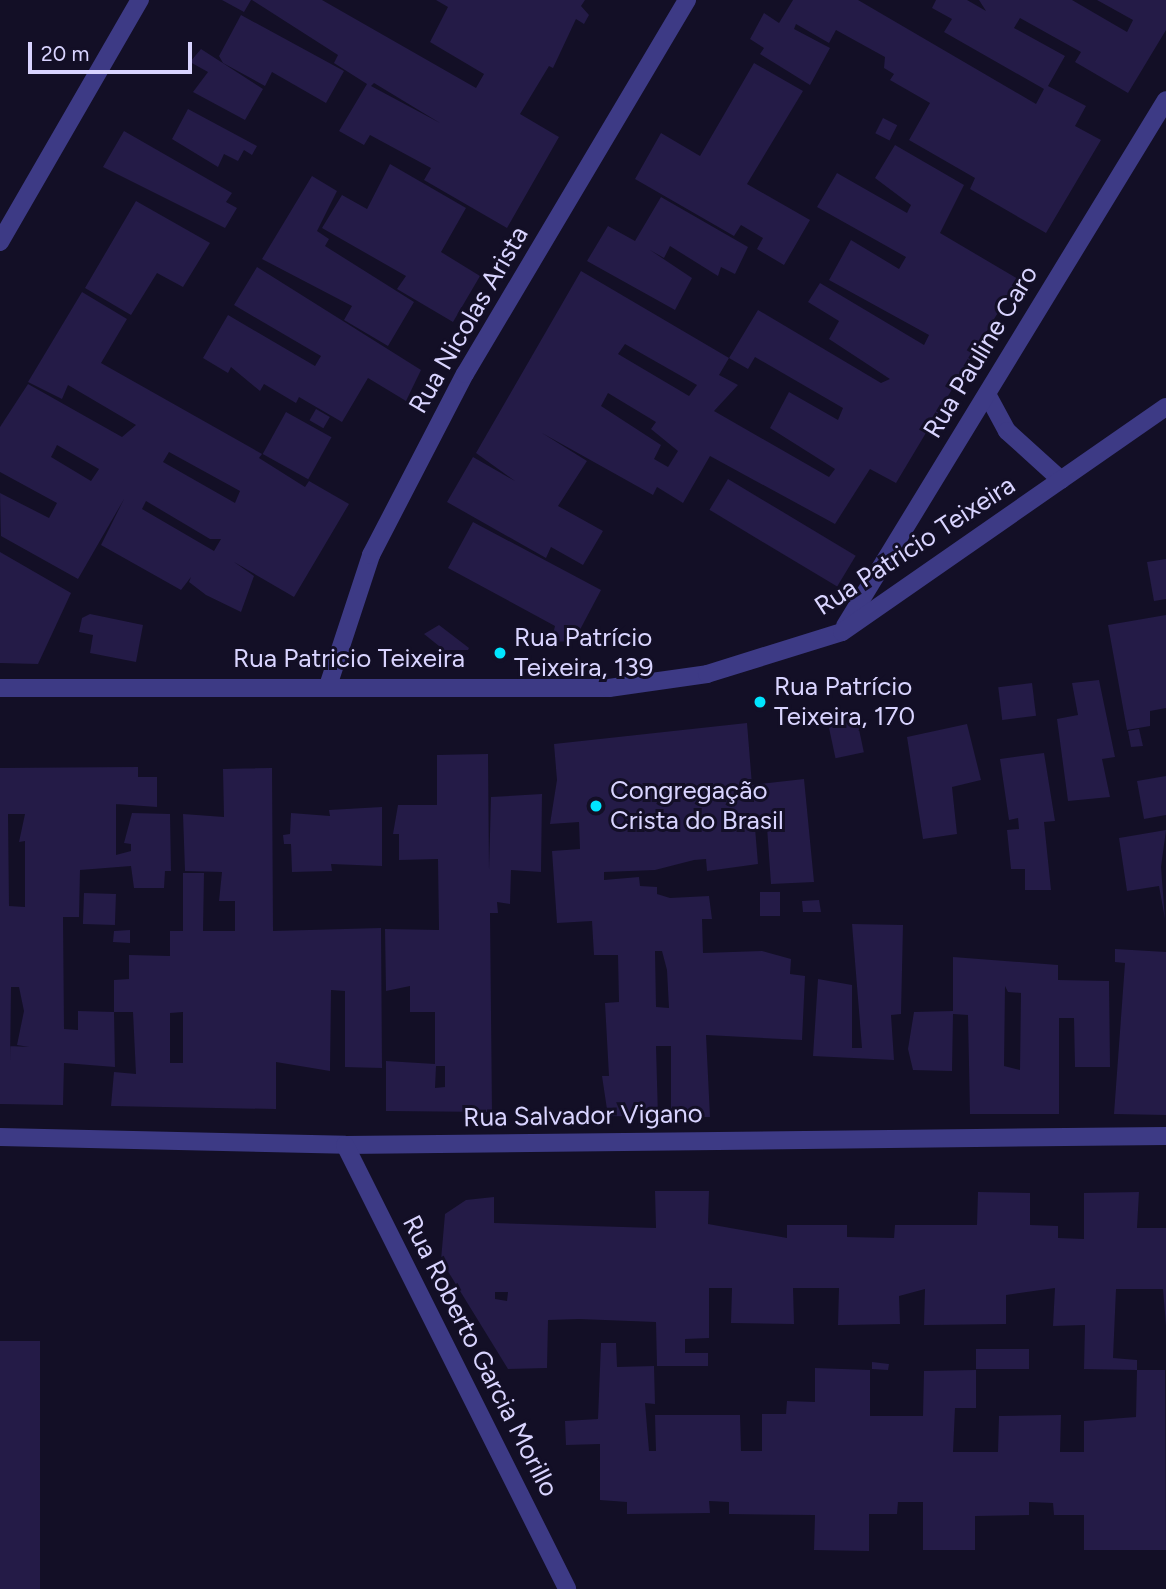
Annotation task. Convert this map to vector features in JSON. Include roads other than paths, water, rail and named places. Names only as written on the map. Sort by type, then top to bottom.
[{"type":"street","points":[[0,243],[140,0]]},
{"type":"street","name":"Rua Nicolas Arista","points":[[329,683],[371,555],[465,374],[687,0]]},
{"type":"street","name":"Rua Pauline Caro","points":[[842,632],[1166,100]]},
{"type":"street","points":[[987,394],[1007,431],[1061,480]]},
{"type":"street","name":"Rua Patricio Teixeira","points":[[0,688],[329,683],[609,688],[707,674],[842,632],[1166,407]]},
{"type":"street","name":"Rua Salvador Vigano","points":[[0,1137],[345,1146],[1166,1136]]},
{"type":"street","name":"Rua Roberto Garcia Morillo","points":[[345,1146],[567,1589]]},
{"type":"place","name":"Rua Patrício Teixeira, 139","points":[[500,653]]},
{"type":"place","name":"Rua Patrício Teixeira, 170","points":[[760,702]]},
{"type":"place","name":"Congregação Crista do Brasil","points":[[596,806]]}]
